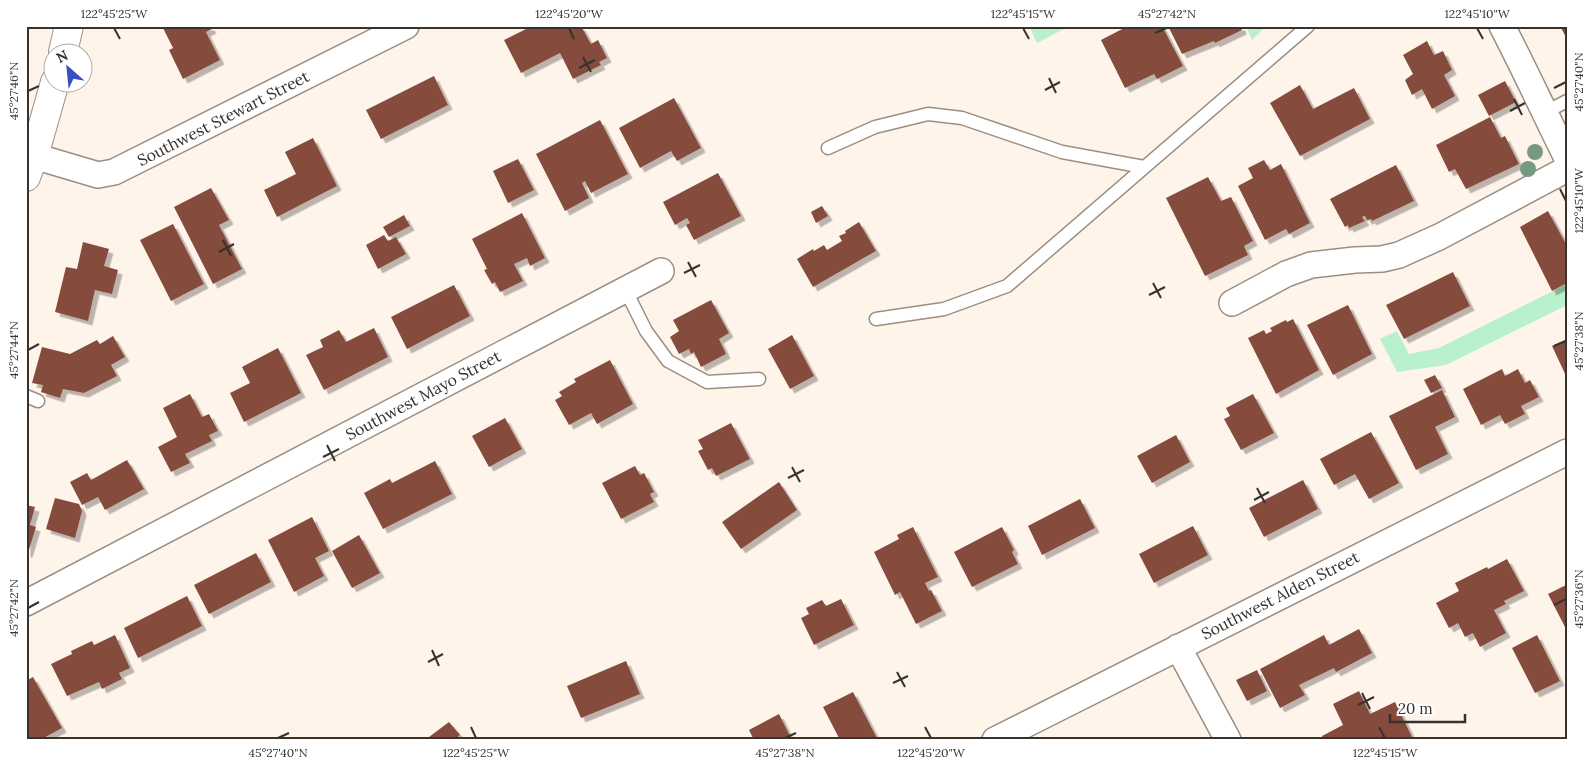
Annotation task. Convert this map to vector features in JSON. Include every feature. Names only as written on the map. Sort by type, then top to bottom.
[{"type":"main road","points":[[65,42],[69,26]]},
{"type":"main road","points":[[30,166],[52,92]]},
{"type":"street","name":"Southwest Stewart Street","points":[[30,166],[98,175],[114,172],[406,26]]},
{"type":"street","points":[[1502,26],[1567,158]]},
{"type":"street","points":[[1232,303],[1286,274],[1311,265],[1382,259],[1399,255],[1439,237],[1567,169]]},
{"type":"street","name":"Southwest Mayo Street","points":[[26,602],[661,271]]},
{"type":"street","name":"Southwest Alden Street","points":[[995,740],[1567,452]]},
{"type":"street","points":[[1178,647],[1228,740]]},
{"type":"lane","points":[[876,318],[944,309],[1007,286],[1308,26]]},
{"type":"lane","points":[[1544,112],[1567,101]]},
{"type":"lane","points":[[828,148],[875,127],[928,114],[962,118],[1062,152],[1144,167]]},
{"type":"lane","points":[[625,289],[646,331],[668,361],[707,382],[759,380]]},
{"type":"green space","points":[[1029,26],[1065,26],[1066,28],[1037,43]]},
{"type":"green space","points":[[1246,26],[1266,26],[1252,40]]},
{"type":"green space","points":[[1567,284],[1567,305],[1446,365],[1397,372],[1380,339],[1397,331],[1409,354],[1439,348]]},
{"type":"building","points":[[162,26],[210,26],[212,29],[206,32],[220,60],[183,79],[169,50],[173,48]]},
{"type":"building","points":[[532,26],[581,26],[591,44],[598,40],[607,58],[599,62],[601,65],[573,79],[560,53],[521,73],[504,40]]},
{"type":"building","points":[[1128,26],[1162,26],[1183,66],[1157,79],[1154,74],[1125,88],[1101,40]]},
{"type":"building","points":[[1168,26],[1241,26],[1242,30],[1215,43],[1214,41],[1182,54]]},
{"type":"building","points":[[1560,26],[1567,26],[1567,39]]},
{"type":"building","points":[[1427,41],[1434,55],[1443,51],[1452,70],[1444,75],[1455,96],[1432,109],[1422,89],[1412,95],[1405,80],[1413,74],[1403,55]]},
{"type":"building","points":[[434,76],[448,105],[381,139],[366,110]]},
{"type":"building","points":[[1505,81],[1516,102],[1489,116],[1478,95]]},
{"type":"building","points":[[1300,85],[1313,109],[1354,88],[1370,119],[1300,156],[1270,103]]},
{"type":"building","points":[[674,98],[701,148],[677,161],[671,151],[640,168],[619,128]]},
{"type":"building","points":[[1490,117],[1501,138],[1505,136],[1519,164],[1466,189],[1455,169],[1449,172],[1436,145]]},
{"type":"building","points":[[600,120],[628,174],[591,193],[585,181],[582,183],[589,198],[565,211],[536,154]]},
{"type":"building","points":[[313,138],[337,186],[277,217],[264,190],[296,174],[285,152]]},
{"type":"building","points":[[518,159],[534,190],[508,203],[493,171]]},
{"type":"building","points":[[1264,160],[1270,170],[1281,164],[1310,223],[1289,234],[1286,229],[1265,240],[1238,186],[1253,178],[1248,168]]},
{"type":"building","points":[[1396,165],[1414,201],[1372,221],[1371,219],[1367,220],[1365,216],[1362,217],[1365,221],[1349,228],[1348,225],[1345,227],[1330,199]]},
{"type":"building","points":[[718,173],[741,216],[694,240],[686,225],[690,223],[687,218],[675,225],[663,202]]},
{"type":"building","points":[[1208,177],[1221,201],[1231,197],[1253,241],[1244,246],[1248,255],[1205,276],[1166,198]]},
{"type":"building","points":[[211,188],[229,220],[219,225],[242,269],[213,284],[174,207]]},
{"type":"building","points":[[822,206],[828,216],[816,223],[811,212]]},
{"type":"building","points":[[1548,211],[1567,246],[1567,283],[1552,291],[1520,227]]},
{"type":"building","points":[[522,213],[545,258],[530,266],[527,258],[514,264],[523,281],[500,292],[495,282],[492,284],[484,270],[487,269],[472,239]]},
{"type":"building","points":[[404,215],[410,226],[389,237],[383,227]]},
{"type":"building","points":[[859,222],[876,251],[813,287],[797,259],[813,249],[814,251],[824,245],[827,250],[842,241],[839,236],[846,233],[845,231]]},
{"type":"building","points":[[173,224],[204,284],[171,301],[140,240]]},
{"type":"building","points":[[384,235],[388,241],[396,237],[406,254],[378,269],[366,245]]},
{"type":"building","points":[[83,242],[109,249],[104,266],[118,270],[112,294],[95,290],[88,321],[55,312],[66,267],[77,269]]},
{"type":"building","points":[[1453,272],[1470,306],[1404,339],[1386,305]]},
{"type":"building","points":[[454,285],[470,316],[407,349],[391,317]]},
{"type":"building","points":[[711,300],[729,333],[719,339],[726,354],[701,367],[694,352],[691,354],[689,349],[679,354],[670,337],[679,331],[673,320]]},
{"type":"building","points":[[1348,305],[1372,354],[1333,375],[1307,325]]},
{"type":"building","points":[[1293,319],[1319,370],[1276,394],[1248,338],[1264,330],[1266,334],[1272,331],[1270,328],[1286,320],[1287,322]]},
{"type":"building","points":[[374,328],[388,357],[324,390],[306,355],[323,347],[320,340],[339,330],[346,342]]},
{"type":"building","points":[[792,335],[814,376],[790,389],[768,349]]},
{"type":"building","points":[[113,336],[125,357],[111,365],[117,376],[84,393],[63,389],[60,398],[41,392],[43,385],[32,383],[42,347],[70,354],[97,340],[100,344]]},
{"type":"building","points":[[1567,339],[1567,378],[1552,346]]},
{"type":"building","points":[[278,348],[301,393],[244,422],[230,393],[250,383],[242,367]]},
{"type":"building","points":[[610,360],[633,404],[597,424],[591,413],[569,425],[555,400],[562,396],[559,392],[576,382],[574,379]]},
{"type":"building","points":[[1502,369],[1505,376],[1518,369],[1525,383],[1530,380],[1539,397],[1521,406],[1525,414],[1505,424],[1500,415],[1481,425],[1463,389]]},
{"type":"building","points":[[1435,375],[1442,388],[1431,393],[1424,380]]},
{"type":"building","points":[[1442,390],[1455,417],[1435,427],[1448,454],[1416,470],[1389,416]]},
{"type":"building","points":[[190,394],[202,417],[209,414],[218,431],[209,435],[212,441],[185,454],[190,463],[171,472],[158,447],[177,437],[163,408]]},
{"type":"building","points":[[1253,394],[1274,433],[1241,450],[1224,419],[1230,416],[1226,408]]},
{"type":"building","points":[[505,418],[522,449],[489,467],[472,436]]},
{"type":"building","points":[[731,423],[750,459],[716,476],[712,468],[708,470],[698,451],[703,449],[698,440]]},
{"type":"building","points":[[1371,432],[1399,483],[1369,499],[1355,474],[1334,485],[1320,459]]},
{"type":"building","points":[[1176,435],[1190,462],[1152,483],[1137,456]]},
{"type":"building","points":[[127,460],[144,489],[105,510],[98,497],[82,505],[70,482],[87,473],[91,480]]},
{"type":"building","points":[[435,461],[452,494],[383,529],[364,493],[390,479],[392,483]]},
{"type":"building","points":[[635,466],[640,475],[644,473],[654,492],[650,494],[654,502],[621,519],[602,483]]},
{"type":"building","points":[[1303,480],[1318,509],[1264,537],[1249,508]]},
{"type":"building","points":[[779,482],[797,510],[741,549],[722,522]]},
{"type":"building","points":[[55,498],[79,504],[82,511],[75,538],[46,529]]},
{"type":"building","points":[[1080,499],[1095,528],[1042,555],[1028,526]]},
{"type":"building","points":[[26,505],[35,507],[30,525],[36,527],[28,553],[26,553]]},
{"type":"building","points":[[312,517],[329,551],[315,558],[324,576],[294,592],[268,540]]},
{"type":"building","points":[[1193,526],[1208,555],[1154,583],[1139,554]]},
{"type":"building","points":[[913,527],[938,577],[925,583],[942,611],[916,624],[900,592],[895,595],[874,552],[899,539],[897,535]]},
{"type":"building","points":[[1002,527],[1014,550],[1012,552],[1018,564],[972,587],[954,552]]},
{"type":"building","points":[[359,535],[380,573],[352,588],[332,551]]},
{"type":"building","points":[[256,553],[271,582],[209,614],[194,585]]},
{"type":"building","points":[[1507,559],[1524,591],[1504,601],[1506,604],[1494,610],[1506,633],[1480,647],[1473,633],[1465,637],[1458,623],[1449,628],[1436,603],[1459,591],[1455,583]]},
{"type":"building","points":[[1566,585],[1567,626],[1565,627],[1548,594]]},
{"type":"building","points":[[187,596],[202,626],[138,658],[124,628]]},
{"type":"building","points":[[841,599],[854,625],[814,645],[801,618],[809,614],[806,608],[822,600],[826,606]]},
{"type":"building","points":[[1359,629],[1372,653],[1336,672],[1334,668],[1299,685],[1305,695],[1280,708],[1260,669],[1324,635],[1329,645]]},
{"type":"building","points":[[115,635],[130,668],[119,673],[122,679],[102,689],[99,682],[67,696],[51,664],[72,654],[71,651],[92,641],[94,645]]},
{"type":"building","points":[[1537,635],[1560,681],[1535,693],[1512,648]]},
{"type":"building","points":[[626,661],[640,694],[581,718],[567,686]]},
{"type":"building","points":[[1257,670],[1267,691],[1247,701],[1236,680]]},
{"type":"building","points":[[33,677],[62,728],[40,740],[28,740],[26,736],[26,681]]},
{"type":"building","points":[[1359,691],[1370,714],[1395,702],[1412,737],[1407,740],[1323,740],[1322,736],[1343,725],[1333,704]]},
{"type":"building","points":[[853,692],[878,740],[840,740],[823,707]]},
{"type":"building","points":[[779,714],[792,740],[754,740],[749,730]]},
{"type":"building","points":[[449,722],[460,735],[454,740],[425,740]]}]
